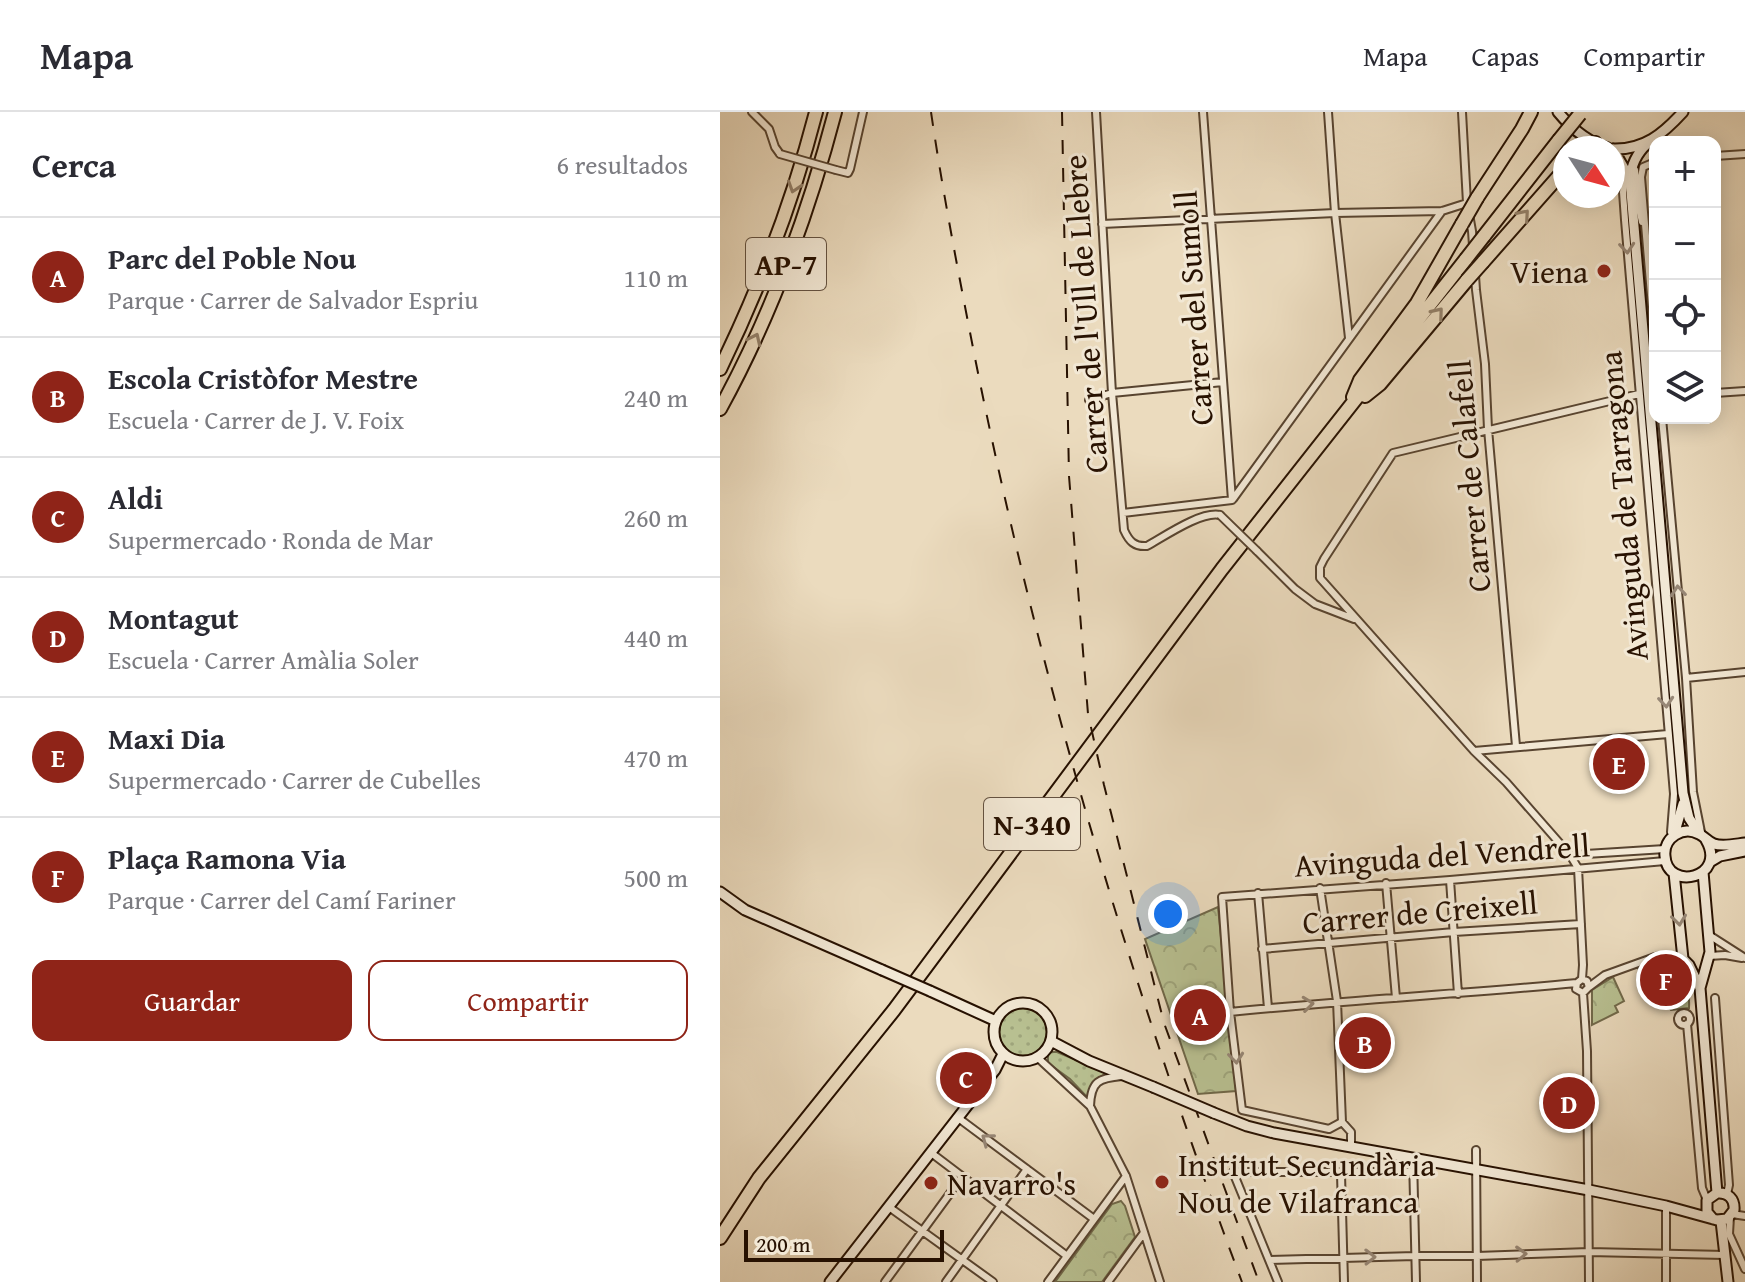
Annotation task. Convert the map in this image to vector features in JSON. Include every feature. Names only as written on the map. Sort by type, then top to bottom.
[{"type":"highway","name":"AP-7","points":[[720,369],[745,319],[787,209],[816,112]]},
{"type":"highway","name":"AP-7","points":[[720,409],[769,308],[807,209],[835,112]]},
{"type":"highway","points":[[1348,411],[1360,380],[1417,303],[1472,201],[1531,112]]},
{"type":"highway","name":"N-340","points":[[720,1238],[759,1178],[894,1010],[1222,569],[1581,113]]},
{"type":"highway","points":[[1348,411],[1380,384],[1553,183]]},
{"type":"street","points":[[752,112],[769,129],[780,154],[848,173],[863,112]]},
{"type":"street","name":"Carrer de l'Ull de Llebre","points":[[1096,112],[1112,393],[1124,530],[1128,538],[1140,547],[1147,546],[1204,516],[1220,515],[1276,572],[1315,604],[1356,619]]},
{"type":"street","name":"Carrer del Sumoll","points":[[1203,112],[1232,500]]},
{"type":"street","points":[[1328,112],[1349,338]]},
{"type":"street","name":"Carrer de Calafell","points":[[1462,112],[1472,201],[1476,290],[1485,364],[1516,746]]},
{"type":"street","points":[[1558,112],[1581,136]]},
{"type":"street","name":"Avinguda de Tarragona","points":[[1650,280],[1646,233],[1638,207],[1640,150],[1683,112]]},
{"type":"street","points":[[1625,148],[1647,144]]},
{"type":"street","points":[[1721,156],[1745,154]]},
{"type":"street","points":[[1638,164],[1649,163]]},
{"type":"street","name":"Avinguda de Tarragona","points":[[1638,164],[1631,170],[1623,192],[1674,794],[1672,837]]},
{"type":"street","name":"Avinguda de Tarragona","points":[[1625,169],[1629,175],[1683,793],[1682,811],[1672,837]]},
{"type":"street","points":[[1102,224],[1442,211],[1472,201]]},
{"type":"street","points":[[1123,513],[1232,500],[1442,211]]},
{"type":"street","points":[[1089,400],[1112,393],[1223,382]]},
{"type":"street","points":[[1721,393],[1745,391]]},
{"type":"street","points":[[1639,394],[1393,453],[1324,559],[1320,578],[1570,855],[1578,868],[1581,924],[1580,981],[1576,989],[1586,990],[1605,975],[1655,957],[1663,956],[1698,965],[1725,955],[1745,958]]},
{"type":"street","name":"Avinguda de Tarragona","points":[[1663,424],[1686,678],[1693,792],[1702,836]]},
{"type":"street","points":[[1686,678],[1745,672]]},
{"type":"street","points":[[1474,751],[1668,734]]},
{"type":"street","name":"Avinguda de Tarragona","points":[[1683,793],[1689,818],[1702,836]]},
{"type":"street","points":[[1700,988],[1686,962],[1674,873],[1665,861],[1665,849],[1672,837],[1686,831],[1720,845],[1745,843]]},
{"type":"street","points":[[1702,836],[1710,846],[1710,862]]},
{"type":"street","name":"Avinguda del Vendrell","points":[[1570,855],[1665,849]]},
{"type":"street","points":[[1674,873],[1689,878],[1703,872],[1710,862],[1720,856],[1745,851]]},
{"type":"street","name":"Avinguda del Vendrell","points":[[1230,1012],[1222,897],[1665,861]]},
{"type":"street","points":[[1703,872],[1709,935],[1708,959],[1700,988],[1722,1194]]},
{"type":"street","points":[[1450,880],[1458,994]]},
{"type":"street","points":[[1386,883],[1396,998]]},
{"type":"street","points":[[1320,888],[1337,1001],[1342,1122],[1351,1132],[1352,1141]]},
{"type":"street","points":[[720,892],[745,910],[996,1021]]},
{"type":"street","points":[[1258,893],[1268,1008]]},
{"type":"street","name":"Carrer de Creixell","points":[[1262,949],[1581,924]]},
{"type":"street","points":[[1709,935],[1745,958]]},
{"type":"street","points":[[1342,1122],[1329,1129],[1242,1110],[1230,1012],[1587,981],[1589,1282]]},
{"type":"street","points":[[1682,1211],[1697,1209],[1722,1194],[1729,1185],[1715,998]]},
{"type":"street","points":[[1028,1003],[1037,1006],[1050,1021],[1051,1041],[1043,1053],[1029,1061],[1011,1059],[1003,1054],[994,1038],[996,1021],[1009,1006],[1028,1003]]},
{"type":"street","points":[[1687,1024],[1702,1188],[1707,1212],[1724,1218]]},
{"type":"street","points":[[1051,1041],[1089,1061],[1214,1113],[1261,1129],[1352,1141],[1413,1158],[1589,1190],[1682,1211],[1724,1218],[1745,1216]]},
{"type":"street","points":[[830,1282],[995,1070],[1003,1054]]},
{"type":"street","points":[[1037,1057],[1090,1106],[1126,1176],[1160,1282]]},
{"type":"street","points":[[1090,1106],[1093,1087],[1098,1081],[1125,1075]]},
{"type":"street","points":[[957,1117],[1094,1219]]},
{"type":"street","points":[[1476,1150],[1477,1282]]},
{"type":"street","points":[[930,1152],[1067,1256]]},
{"type":"street","points":[[1413,1158],[1416,1282]]},
{"type":"street","points":[[946,1282],[1027,1169]]},
{"type":"street","points":[[1278,1282],[1233,1172],[1413,1172]]},
{"type":"street","points":[[1341,1174],[1344,1282]]},
{"type":"street","points":[[1048,1282],[1126,1176]]},
{"type":"street","points":[[885,1282],[962,1177]]},
{"type":"street","points":[[1722,1194],[1734,1205],[1724,1218],[1728,1282]]},
{"type":"street","points":[[1666,1206],[1666,1282]]},
{"type":"street","points":[[889,1207],[993,1282]]},
{"type":"street","points":[[1724,1218],[1745,1269]]},
{"type":"street","points":[[1108,1282],[1143,1234]]},
{"type":"street","points":[[1270,1260],[1589,1252],[1725,1255]]},
{"type":"green space","points":[[1218,907],[1236,1091],[1198,1094],[1145,939]]},
{"type":"green space","points":[[1661,963],[1681,973],[1689,1008],[1671,1010],[1637,967]]},
{"type":"green space","points":[[1613,977],[1624,1001],[1615,1006],[1618,1012],[1592,1025],[1592,990]]},
{"type":"green space","points":[[1023,1008],[1040,1015],[1047,1032],[1040,1049],[1023,1056],[1006,1049],[999,1032],[1006,1015]]},
{"type":"green space","points":[[1051,1052],[1107,1073],[1094,1083],[1088,1098],[1070,1079],[1048,1063]]},
{"type":"green space","points":[[1121,1201],[1135,1237],[1102,1282],[1055,1282],[1112,1204]]},
{"type":"railway","points":[[931,112],[975,358],[1027,593],[1057,709],[1161,1055],[1242,1282]]},
{"type":"railway","points":[[1062,112],[1069,476],[1088,714],[1164,1023],[1259,1282]]},
{"type":"place","name":"Viena","points":[[1604,271]]},
{"type":"place","name":"Maxi Dia","points":[[1619,764]]},
{"type":"place","name":"Plaça Ramona Via","points":[[1666,980]]},
{"type":"place","name":"Parc del Poble Nou","points":[[1200,1015]]},
{"type":"place","name":"Escola Cristòfor Mestre","points":[[1365,1043]]},
{"type":"place","name":"Aldi","points":[[966,1078]]},
{"type":"place","name":"Montagut","points":[[1569,1103]]},
{"type":"place","name":"Institut Secundària Nou de Vilafranca","points":[[1162,1182]]},
{"type":"place","name":"Navarro's","points":[[931,1183]]}]
